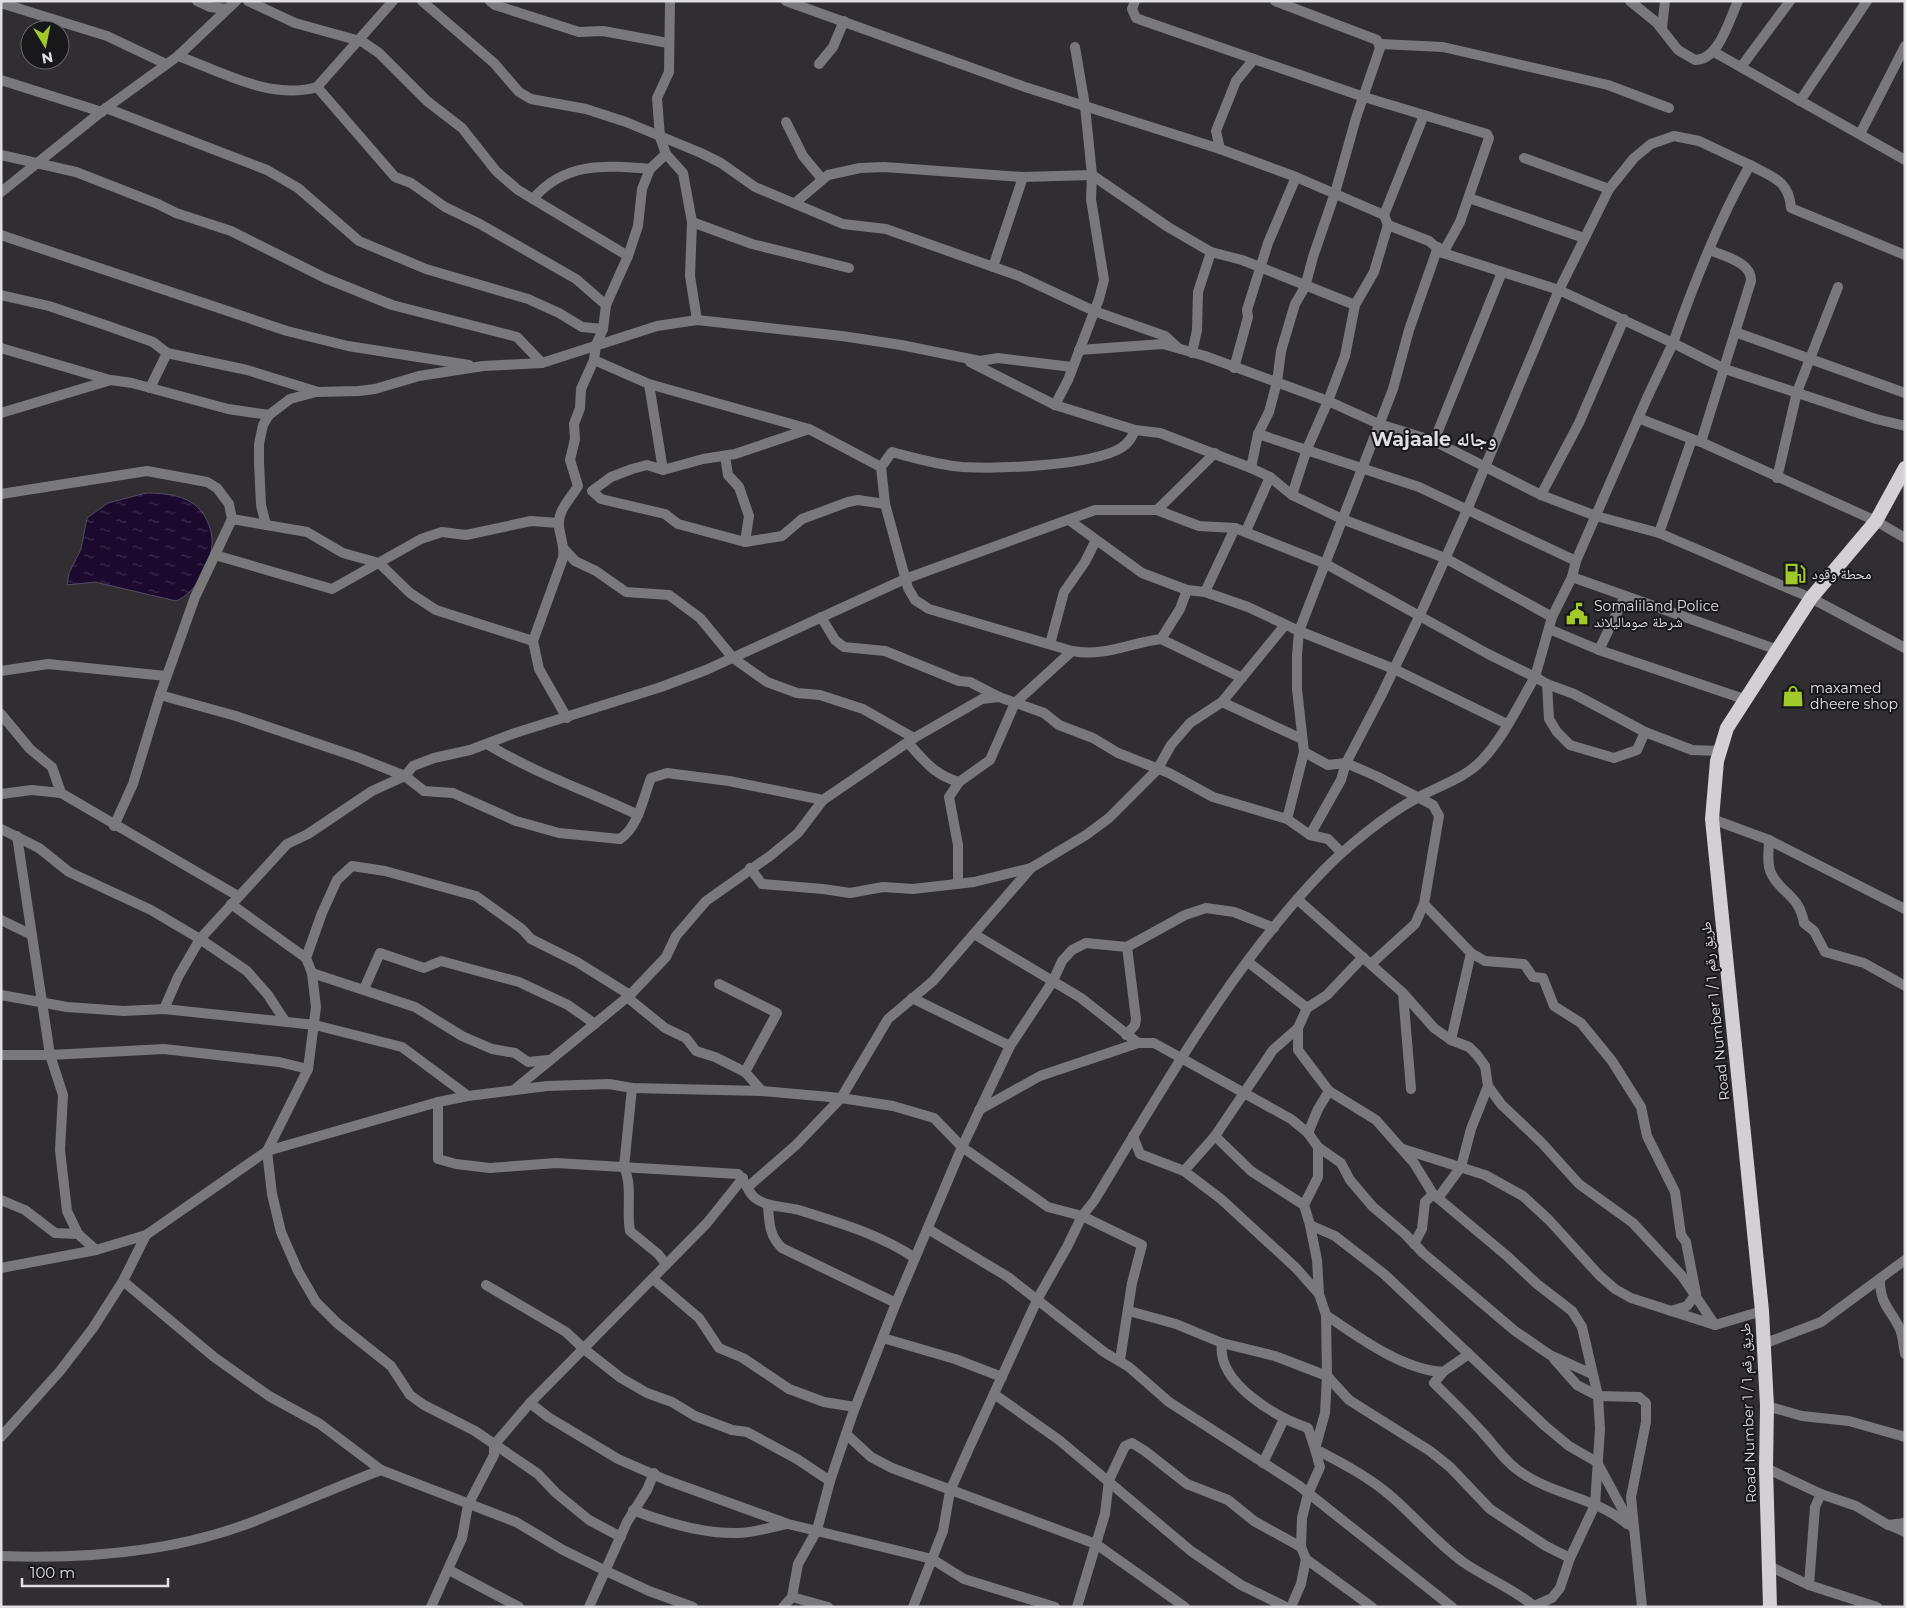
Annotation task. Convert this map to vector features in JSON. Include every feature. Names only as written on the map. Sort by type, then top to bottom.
[{"type":"highway","name":"Road Number 1 / طريق رقم 1","points":[[1770,1607],[1766,1468],[1767,1406],[1762,1311],[1712,819],[1717,761],[1727,728],[1744,699],[1811,598],[1876,521],[1905,468]]},
{"type":"street","points":[[197,1],[210,7],[227,9]]},
{"type":"street","points":[[1,192],[104,110],[178,56],[236,1]]},
{"type":"street","points":[[248,1],[286,20],[360,40],[379,53],[427,101],[462,128],[496,171],[518,190],[628,256]]},
{"type":"street","points":[[178,56],[247,82],[271,88],[293,90],[317,87],[393,1]]},
{"type":"street","points":[[422,1],[494,64],[520,92],[531,99],[586,109],[626,122],[660,137],[679,142],[721,163],[755,187],[843,224],[886,229],[992,267],[1044,287],[1094,311],[1165,336],[1178,349]]},
{"type":"street","points":[[490,1],[495,5],[579,32],[603,31],[668,42]]},
{"type":"street","points":[[670,1],[668,72],[657,98],[660,137],[666,154],[683,173],[692,222],[690,276],[697,320]]},
{"type":"street","points":[[786,1],[1025,87],[1220,149],[1296,177],[1335,193],[1413,233],[1440,250],[1559,290],[1624,319],[1725,369],[1876,419],[1905,426]]},
{"type":"street","points":[[1134,1],[1132,9],[1136,18],[1364,97],[1487,134],[1489,138],[1460,222],[1440,250],[1408,330],[1392,388],[1379,424],[1299,631],[1296,655],[1304,752],[1287,819]]},
{"type":"street","points":[[1275,1],[1377,40],[1380,44],[1452,50],[1608,85],[1669,108]]},
{"type":"street","points":[[1630,1],[1662,28],[1678,50],[1689,58],[1700,60],[1714,52],[1738,1]]},
{"type":"street","points":[[1662,28],[1665,1]]},
{"type":"street","points":[[1741,67],[1790,1]]},
{"type":"street","points":[[1800,101],[1867,1]]},
{"type":"street","points":[[1,2],[107,36],[166,64]]},
{"type":"street","points":[[819,64],[833,47],[844,21]]},
{"type":"street","points":[[1251,468],[1258,434],[1269,412],[1277,382],[1281,351],[1290,330],[1295,304],[1305,287],[1312,257],[1335,193],[1380,44]]},
{"type":"street","points":[[1860,134],[1905,46]]},
{"type":"street","points":[[1055,405],[1102,290],[1104,268],[1091,199],[1092,175],[1075,47]]},
{"type":"street","points":[[1714,52],[1903,157]]},
{"type":"street","points":[[1220,149],[1216,131],[1236,81],[1254,59]]},
{"type":"street","points":[[1,80],[104,110],[267,170],[298,188],[359,241],[426,269],[528,299],[559,313],[582,327],[603,329]]},
{"type":"street","points":[[317,87],[394,177],[411,184],[445,208],[480,224],[576,279],[606,305]]},
{"type":"street","points":[[1292,494],[1307,449],[1328,402],[1344,356],[1355,305],[1374,272],[1386,220],[1424,115]]},
{"type":"street","points":[[786,122],[803,156],[822,179]]},
{"type":"street","points":[[1310,835],[1341,780],[1346,763],[1394,669],[1468,510],[1559,290],[1609,189],[1634,158],[1652,144],[1674,136],[1699,141],[1785,184],[1791,208],[1905,256]]},
{"type":"street","points":[[1,154],[76,172],[176,213],[232,231],[325,278],[392,305],[517,337],[542,363]]},
{"type":"street","points":[[578,486],[570,460],[575,439],[574,424],[580,408],[581,389],[594,360],[596,345],[603,329],[606,305],[628,256],[638,226],[642,190],[650,169],[666,154]]},
{"type":"street","points":[[1524,158],[1609,189]]},
{"type":"street","points":[[913,1607],[943,1530],[950,1491],[1038,1298],[1082,1216],[1094,1201],[1182,1058],[1248,962],[1274,928],[1297,899],[1341,852],[1417,798],[1450,783],[1473,768],[1483,759],[1508,724],[1535,677],[1552,617],[1572,576],[1576,561],[1673,343],[1733,196],[1750,165]]},
{"type":"street","points":[[532,199],[544,186],[572,170],[613,166],[650,169]]},
{"type":"street","points":[[795,203],[822,179],[836,172],[873,167],[1023,177],[1092,175],[1168,227],[1211,252],[1242,260],[1305,287],[1355,305]]},
{"type":"street","points":[[992,267],[1023,177]]},
{"type":"street","points":[[1234,368],[1248,316],[1247,310],[1268,243],[1296,177]]},
{"type":"street","points":[[1469,198],[1584,238]]},
{"type":"street","points":[[692,222],[752,244],[849,268]]},
{"type":"street","points":[[1,235],[287,331],[348,346],[483,366]]},
{"type":"street","points":[[1659,534],[1725,369],[1750,287],[1750,270],[1740,263],[1710,250]]},
{"type":"street","points":[[1192,353],[1197,330],[1198,292],[1211,252]]},
{"type":"street","points":[[1434,440],[1502,272]]},
{"type":"street","points":[[1777,478],[1798,392],[1838,286]]},
{"type":"street","points":[[1,295],[49,306],[108,326],[153,342],[167,353],[247,370],[316,392]]},
{"type":"street","points":[[1541,495],[1579,423],[1624,319]]},
{"type":"street","points":[[266,524],[260,493],[258,444],[263,426],[269,415],[290,398],[316,392],[341,393],[375,389],[420,376],[483,366],[542,363],[657,326],[697,320],[833,334],[958,356],[980,362],[998,358],[1072,367]]},
{"type":"street","points":[[1735,332],[1905,393]]},
{"type":"street","points":[[1079,350],[1163,344],[1277,382],[1379,424],[1434,440],[1541,495],[1596,516],[1659,534],[1811,598],[1905,648]]},
{"type":"street","points":[[1,348],[111,380],[150,388],[228,409],[269,415]]},
{"type":"street","points":[[150,388],[167,353]]},
{"type":"street","points":[[958,356],[1055,405],[1135,430],[1160,433],[1251,468],[1270,477],[1292,494],[1342,519],[1445,558],[1552,617]]},
{"type":"street","points":[[594,360],[649,384],[809,429],[881,467]]},
{"type":"street","points":[[1,413],[111,380]]},
{"type":"street","points":[[649,384],[663,470]]},
{"type":"street","points":[[1638,418],[1697,441],[1876,521],[1905,538]]},
{"type":"street","points":[[809,429],[725,456],[663,470],[647,465],[611,477],[592,491],[601,499],[665,514],[678,524],[745,542],[785,535],[793,524],[802,519],[848,502],[858,500],[885,504]]},
{"type":"street","points":[[1135,430],[1131,439],[1120,448],[1084,459],[1011,466],[964,467],[936,463],[892,452],[881,467],[885,504],[905,579],[915,600],[929,609],[1072,651],[1097,654],[1140,642],[1161,639],[1242,678]]},
{"type":"street","points":[[1258,434],[1307,449],[1362,470],[1419,487],[1576,561]]},
{"type":"street","points":[[1157,510],[1215,453]]},
{"type":"street","points":[[725,456],[728,475],[738,487],[749,516],[745,542]]},
{"type":"street","points":[[1,494],[147,471],[207,482],[217,488],[229,504],[232,519],[195,597],[166,676],[133,784],[114,826]]},
{"type":"street","points":[[1246,532],[1270,477]]},
{"type":"street","points":[[578,486],[596,488]]},
{"type":"street","points":[[578,486],[562,509],[558,523],[564,549],[575,562],[596,571],[626,592],[668,595],[700,618],[733,658],[768,682],[797,693],[820,695],[862,709],[911,740],[943,777],[959,782]]},
{"type":"street","points":[[164,1009],[178,977],[200,939],[287,844],[308,834],[372,791],[405,776],[414,766],[434,758],[486,744],[515,732],[567,718],[661,687],[733,658],[905,579],[1095,510],[1157,510],[1198,526],[1235,528],[1246,532],[1326,564],[1488,654],[1546,684],[1574,694],[1645,732],[1692,750],[1720,751]]},
{"type":"street","points":[[232,519],[307,532],[343,553],[379,563],[410,593],[436,610],[533,641]]},
{"type":"street","points":[[1069,520],[1142,573],[1187,590],[1205,592],[1248,607],[1299,631],[1394,669],[1508,724]]},
{"type":"street","points":[[215,555],[332,589],[421,539],[442,532],[466,535],[531,521],[558,523]]},
{"type":"street","points":[[1205,592],[1235,528]]},
{"type":"street","points":[[1050,644],[1064,592],[1085,562],[1096,540]]},
{"type":"street","points":[[564,549],[533,641],[539,668],[567,718]]},
{"type":"street","points":[[1572,576],[1778,650]]},
{"type":"street","points":[[1161,639],[1180,609],[1187,590]]},
{"type":"street","points":[[1599,650],[1625,596]]},
{"type":"street","points":[[821,617],[835,640],[844,647],[884,651],[959,681],[970,682],[999,697],[1044,713],[1059,725],[1093,738],[1118,753],[1179,778],[1213,798],[1287,819],[1310,835],[1328,839],[1341,852]]},
{"type":"street","points":[[750,868],[762,884],[850,893],[883,887],[913,889],[974,882],[1031,868],[1086,835],[1109,818],[1158,770],[1171,745],[1190,723],[1222,702],[1285,625]]},
{"type":"street","points":[[1549,629],[1599,650],[1744,699]]},
{"type":"street","points":[[958,883],[957,837],[949,797],[959,782],[990,760],[1015,703],[1072,651]]},
{"type":"street","points":[[1,671],[48,664],[166,676]]},
{"type":"street","points":[[1546,684],[1549,718],[1557,732],[1570,745],[1614,758],[1637,750],[1645,732]]},
{"type":"street","points":[[160,695],[236,716],[405,776],[424,791],[453,792],[516,821],[559,833],[620,839],[625,836],[638,815],[651,778],[662,774],[729,781],[823,800]]},
{"type":"street","points":[[515,1089],[628,996],[666,957],[676,936],[690,918],[717,892],[770,856],[798,833],[823,800],[911,740],[982,699],[999,697]]},
{"type":"street","points":[[1222,702],[1302,739]]},
{"type":"street","points":[[1,714],[30,749],[52,767],[61,793]]},
{"type":"street","points":[[486,744],[516,762],[592,793],[638,815]]},
{"type":"street","points":[[1304,752],[1328,765],[1346,763],[1376,776],[1432,805],[1439,816],[1424,904],[1415,924],[1307,1008],[1298,1028],[1298,1050],[1329,1091],[1376,1120],[1414,1163],[1436,1196],[1537,1284],[1572,1311],[1582,1327],[1598,1396],[1600,1430],[1595,1505],[1570,1558],[1560,1588],[1552,1598],[1534,1606],[1514,1590],[1488,1578],[1462,1561],[1391,1496],[1355,1469],[1315,1449]]},
{"type":"street","points":[[1,794],[32,790],[61,793],[114,826],[184,863],[235,900],[306,958],[312,973],[316,1007],[308,1069],[267,1151],[272,1194],[282,1232],[298,1271],[316,1302],[337,1323],[391,1366],[410,1395],[424,1405],[475,1431],[538,1474],[556,1493],[588,1520],[621,1537]]},
{"type":"street","points":[[1712,819],[1769,840],[1905,909]]},
{"type":"street","points":[[1,829],[39,848],[69,872],[151,910],[200,939],[247,971],[268,995],[285,1021]]},
{"type":"street","points":[[16,836],[44,1004],[50,1055],[63,1094],[60,1150],[68,1212],[78,1234],[96,1250]]},
{"type":"street","points":[[1769,840],[1769,866],[1772,875],[1802,909],[1804,923],[1814,931],[1826,952],[1864,963],[1905,986]]},
{"type":"street","points":[[306,958],[322,913],[337,880],[352,866],[384,871],[476,896],[522,929],[531,939],[577,962],[628,996],[665,1028],[686,1038],[696,1051],[714,1057],[745,1072],[762,1091]]},
{"type":"street","points":[[431,1607],[462,1538],[468,1505],[494,1455],[494,1445],[530,1402],[708,1223],[746,1182],[796,1145],[841,1098],[888,1019],[932,981],[1031,868]]},
{"type":"street","points":[[1297,899],[1402,993],[1434,1028],[1451,1040],[1469,1047],[1477,1055],[1485,1066],[1488,1086],[1501,1104],[1541,1142],[1579,1184],[1633,1222],[1696,1294],[1715,1325]]},
{"type":"street","points":[[1424,904],[1471,953],[1486,961],[1524,964],[1534,976],[1543,978],[1554,1006],[1581,1023],[1612,1061],[1641,1107],[1648,1136],[1675,1192],[1681,1235],[1686,1242],[1696,1294],[1687,1306],[1671,1311]]},
{"type":"street","points":[[783,1607],[792,1597],[798,1564],[817,1530],[830,1481],[855,1407],[896,1303],[962,1147],[1010,1046],[1052,981],[1062,961],[1072,950],[1086,943],[1127,947],[1185,915],[1206,908],[1234,912],[1274,928]]},
{"type":"street","points":[[1,920],[32,935]]},
{"type":"street","points":[[974,934],[1081,998],[1138,1044]]},
{"type":"street","points":[[1126,1035],[1135,1025],[1136,1019],[1127,947]]},
{"type":"street","points":[[1451,1040],[1471,953]]},
{"type":"street","points":[[364,989],[380,954],[424,968],[441,961],[519,982],[546,993],[568,1004],[595,1024]]},
{"type":"street","points":[[1248,962],[1307,1008]]},
{"type":"street","points":[[312,973],[416,1008],[462,1036],[492,1049],[515,1053],[528,1062],[549,1060]]},
{"type":"street","points":[[719,984],[777,1013],[745,1072]]},
{"type":"street","points":[[1402,993],[1411,1089]]},
{"type":"street","points":[[1,995],[44,1004],[124,1011],[164,1009],[315,1025],[402,1047],[468,1096]]},
{"type":"street","points":[[912,998],[1010,1046]]},
{"type":"street","points":[[1184,1171],[1215,1136],[1242,1093],[1273,1050],[1298,1028]]},
{"type":"street","points":[[979,1110],[1040,1076],[1138,1044],[1154,1043],[1291,1119],[1308,1132],[1318,1146],[1341,1163],[1350,1180],[1373,1207],[1423,1254],[1515,1331],[1550,1355],[1592,1374]]},
{"type":"street","points":[[1,1055],[50,1055],[164,1049],[260,1060],[308,1069]]},
{"type":"street","points":[[1,1268],[96,1250],[146,1235],[267,1151],[438,1102],[515,1089],[609,1084],[632,1088],[762,1091],[841,1098],[893,1106],[934,1118],[962,1147],[1048,1207],[1082,1216],[1142,1245],[1132,1283],[1120,1360]]},
{"type":"street","points":[[1414,1244],[1422,1229],[1425,1202],[1436,1196],[1461,1167],[1471,1129],[1488,1086]]},
{"type":"street","points":[[632,1088],[624,1167],[628,1176],[627,1214],[630,1230],[658,1254],[666,1264]]},
{"type":"street","points":[[1308,1132],[1318,1109],[1329,1091]]},
{"type":"street","points":[[438,1102],[438,1158],[456,1164],[490,1168],[556,1163],[708,1170],[738,1174],[746,1182],[753,1197],[768,1205],[796,1210],[876,1235],[915,1258]]},
{"type":"street","points":[[1133,1136],[1140,1154],[1184,1171],[1221,1199],[1296,1268],[1319,1294]]},
{"type":"street","points":[[1215,1136],[1251,1171],[1304,1205],[1317,1260],[1319,1294],[1326,1315],[1327,1376],[1325,1413],[1315,1449]]},
{"type":"street","points":[[1304,1205],[1318,1177],[1318,1146]]},
{"type":"street","points":[[1400,1148],[1485,1175],[1523,1196],[1615,1289],[1631,1298],[1715,1325],[1762,1311]]},
{"type":"street","points":[[1,1200],[25,1210],[54,1232],[78,1234]]},
{"type":"street","points":[[768,1205],[770,1229],[775,1241],[782,1248],[896,1303]]},
{"type":"street","points":[[1310,1225],[1335,1236],[1361,1255],[1545,1426],[1569,1446],[1597,1462],[1633,1530]]},
{"type":"street","points":[[928,1229],[1008,1277],[1038,1298],[1104,1352],[1120,1360],[1170,1402],[1262,1463],[1281,1473],[1452,1607]]},
{"type":"street","points":[[1,1437],[60,1371],[93,1328],[123,1281],[146,1235]]},
{"type":"street","points":[[1764,1344],[1821,1322],[1905,1260]]},
{"type":"street","points":[[653,1279],[699,1318],[719,1348],[743,1358],[789,1389],[824,1402],[855,1407]]},
{"type":"street","points":[[1880,1280],[1880,1290],[1888,1312],[1902,1328],[1905,1354]]},
{"type":"street","points":[[123,1281],[214,1358],[269,1396],[320,1424],[381,1470],[516,1522],[563,1550],[606,1572],[649,1591],[693,1607]]},
{"type":"street","points":[[486,1285],[566,1332],[621,1378],[647,1393],[672,1402],[695,1416],[732,1430],[747,1432],[797,1459],[830,1481]]},
{"type":"street","points":[[1129,1311],[1176,1324],[1222,1343],[1275,1356],[1327,1376],[1349,1400],[1430,1451],[1450,1467],[1490,1509],[1546,1546],[1570,1558]]},
{"type":"street","points":[[1326,1315],[1368,1344],[1416,1367],[1430,1372],[1443,1372]]},
{"type":"street","points":[[883,1338],[955,1359],[1002,1377]]},
{"type":"street","points":[[1222,1343],[1221,1352],[1229,1372],[1264,1408],[1284,1420],[1308,1428],[1320,1467],[1308,1494],[1302,1518],[1301,1546],[1306,1559],[1301,1584],[1291,1607]]},
{"type":"street","points":[[1469,1354],[1443,1372],[1434,1383],[1482,1431],[1510,1464],[1534,1480],[1614,1513],[1633,1530]]},
{"type":"street","points":[[1550,1355],[1576,1385],[1598,1396],[1639,1397],[1646,1403],[1644,1430],[1631,1497],[1642,1607]]},
{"type":"street","points":[[994,1394],[1059,1440],[1109,1480],[1157,1524],[1191,1551],[1241,1585],[1286,1607]]},
{"type":"street","points":[[530,1402],[548,1417],[618,1459],[654,1473],[666,1480],[788,1524],[932,1559],[964,1578],[1055,1607]]},
{"type":"street","points":[[1767,1406],[1802,1416],[1849,1421],[1905,1437]]},
{"type":"street","points":[[1262,1463],[1284,1420]]},
{"type":"street","points":[[846,1434],[871,1457],[950,1491],[1096,1544],[1185,1607]]},
{"type":"street","points":[[1078,1607],[1105,1514],[1109,1480],[1125,1446],[1132,1443],[1187,1484],[1228,1500],[1254,1521],[1301,1546]]},
{"type":"street","points":[[1766,1468],[1820,1494],[1856,1506],[1888,1525],[1905,1532]]},
{"type":"street","points":[[1,1556],[53,1558],[117,1554],[188,1541],[246,1524],[381,1470]]},
{"type":"street","points":[[589,1607],[633,1510],[647,1490],[654,1473]]},
{"type":"street","points":[[1809,1585],[1814,1506],[1820,1494]]},
{"type":"street","points":[[633,1510],[660,1520],[712,1532],[738,1533],[788,1524]]},
{"type":"street","points":[[1888,1525],[1905,1522]]},
{"type":"street","points":[[1306,1559],[1372,1607]]},
{"type":"street","points":[[1769,1566],[1809,1585],[1877,1607]]},
{"type":"street","points":[[449,1570],[519,1607]]},
{"type":"street","points":[[792,1597],[828,1607]]},
{"type":"water","points":[[146,493],[178,496],[185,499],[203,514],[202,511],[207,521],[212,540],[210,558],[202,576],[190,591],[176,601],[95,582],[67,585],[69,573],[81,549],[87,518],[108,503]]},
{"type":"place","name":"محطة وقود","points":[[1795,574]]},
{"type":"place","name":"Somaliland Police شرطة صوماليلاند","points":[[1577,614]]},
{"type":"place","name":"maxamed dheere shop","points":[[1793,696]]},
{"type":"district","name":"Wajaale وجاله","points":[[1434,439]]}]
